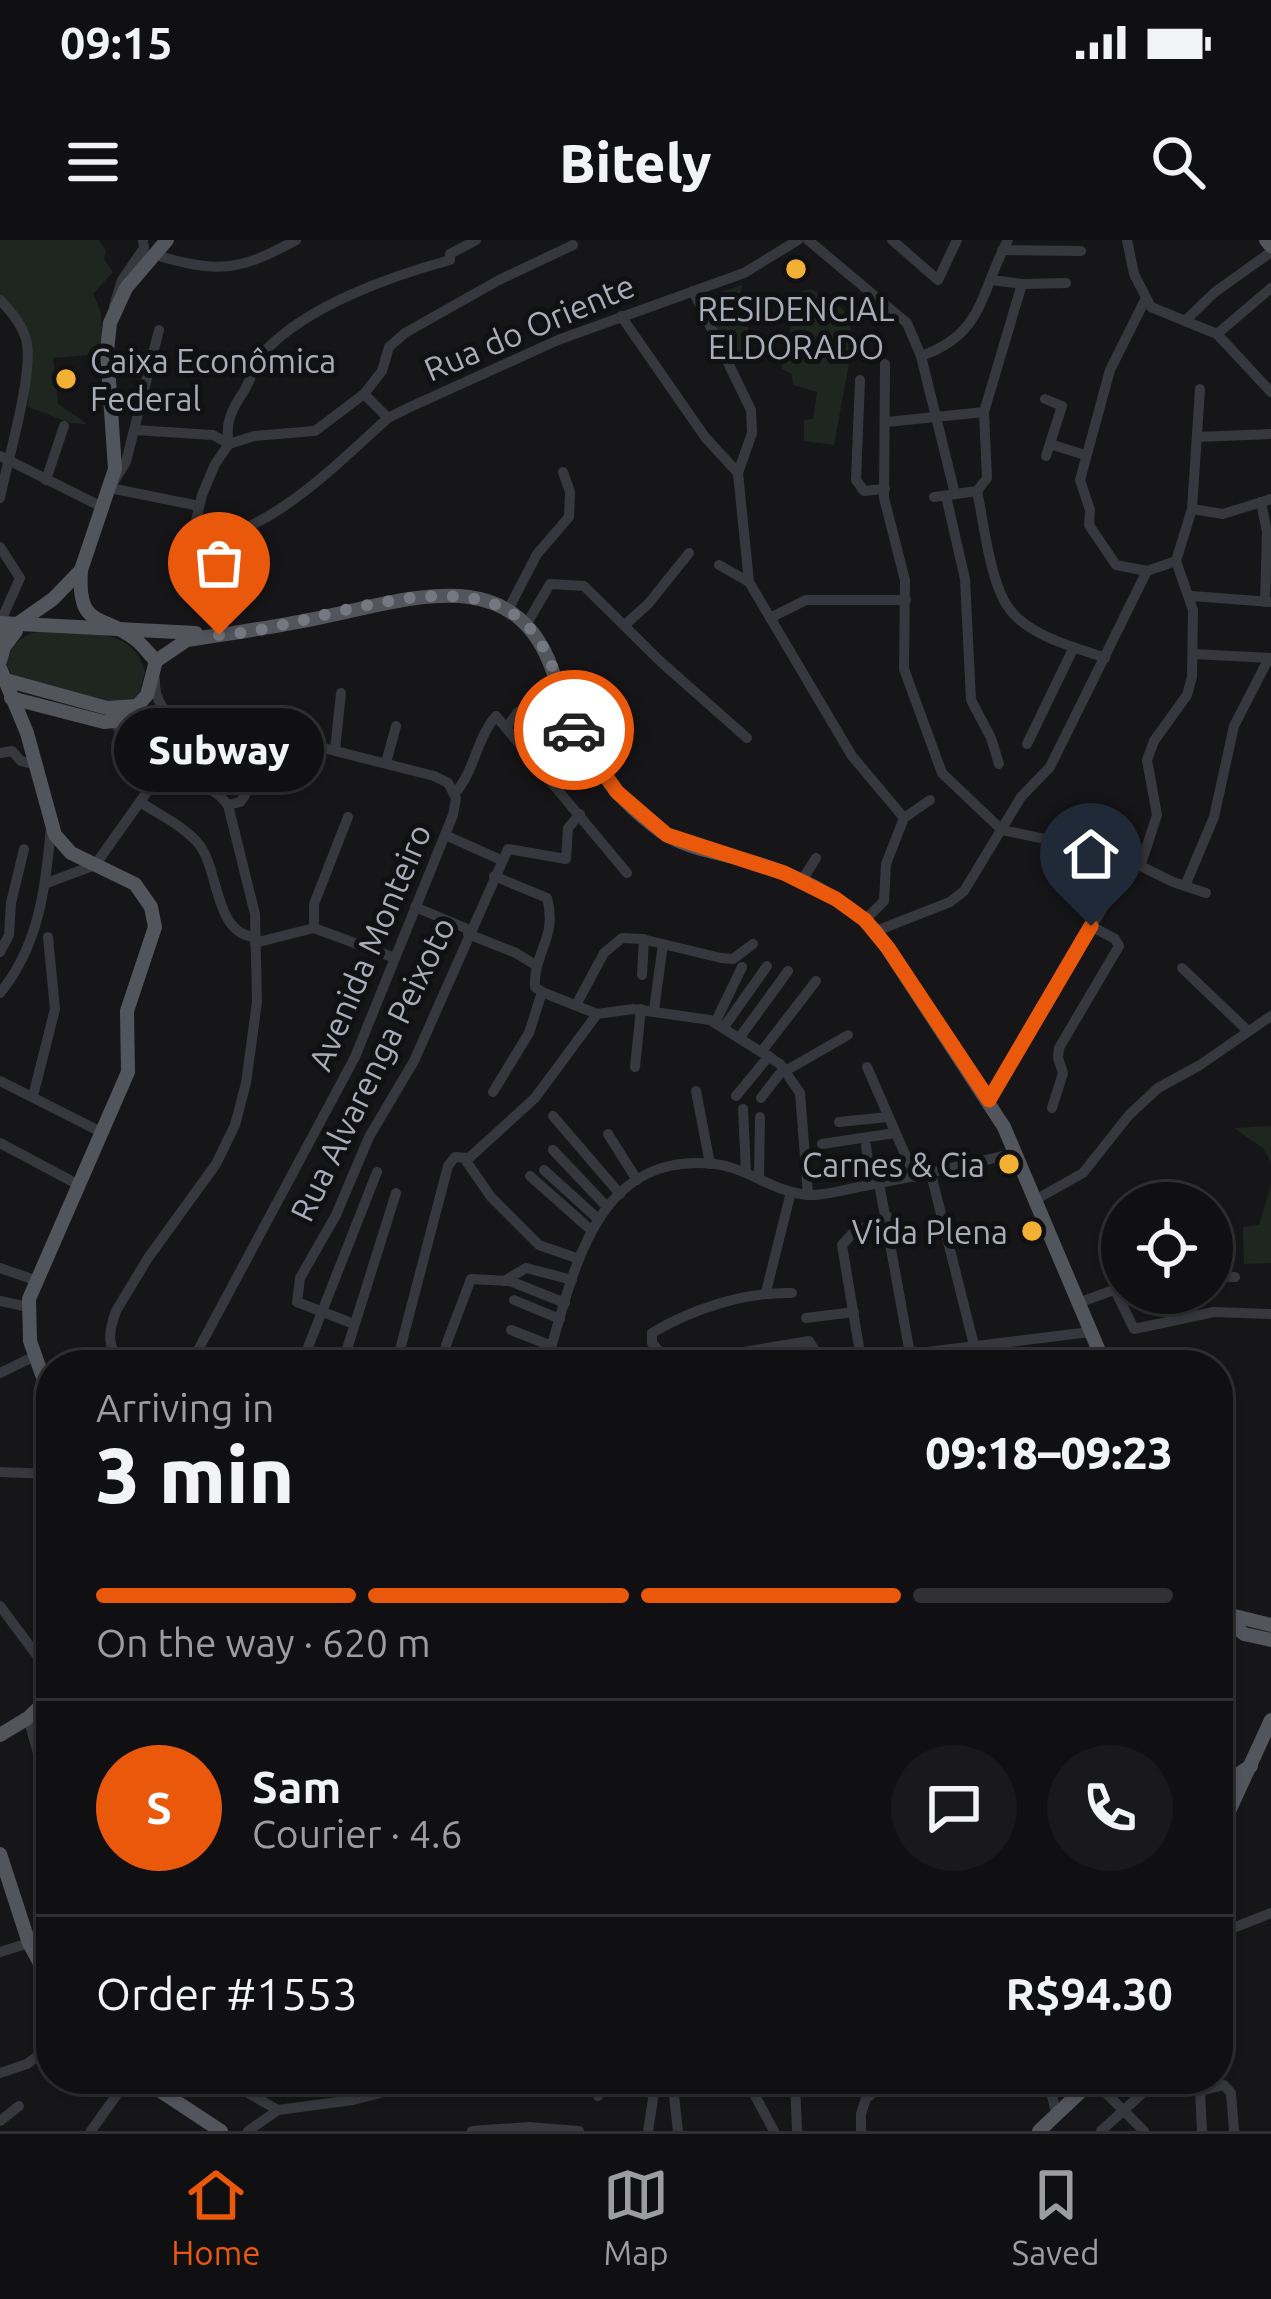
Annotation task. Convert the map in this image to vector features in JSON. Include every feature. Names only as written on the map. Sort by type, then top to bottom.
[{"type":"main road","points":[[0,636],[63,592],[81,570],[116,458],[107,351],[112,313],[126,288],[164,250]]},
{"type":"main road","points":[[81,570],[82,601],[92,616],[134,638],[156,661]]},
{"type":"main road","points":[[3,680],[57,711],[104,722],[125,720],[142,704],[156,661],[179,642],[433,596],[476,597],[508,610],[541,644],[573,728],[591,759],[640,814],[680,842],[769,867],[801,882],[870,926],[989,1100],[1098,1350]]},
{"type":"main road","points":[[0,622],[219,635]]},
{"type":"main road","points":[[23,622],[4,647],[3,680],[22,721],[51,823],[65,849],[135,884],[151,908],[155,927],[129,1000],[128,1072],[35,1280],[28,1307],[35,1356]]},
{"type":"main road","points":[[3,680],[117,710],[142,704]]},
{"type":"main road","points":[[22,721],[39,725],[57,711]]},
{"type":"main road","points":[[35,760],[39,725]]},
{"type":"main road","points":[[1233,1616],[1271,1625]]},
{"type":"main road","points":[[1233,1626],[1268,1643]]},
{"type":"main road","points":[[0,1735],[36,1710]]},
{"type":"main road","points":[[1233,1805],[1271,1720]]},
{"type":"main road","points":[[1233,1777],[1254,1762]]},
{"type":"main road","points":[[0,1854],[36,1956]]},
{"type":"main road","points":[[165,2094],[221,2131]]},
{"type":"main road","points":[[1039,2131],[1079,2094]]},
{"type":"street","points":[[112,313],[118,287],[144,248],[143,240]]},
{"type":"street","points":[[164,250],[198,268],[229,269],[248,265],[296,240]]},
{"type":"street","points":[[159,330],[126,462],[110,488],[199,506],[214,464],[229,443],[236,402],[254,366],[280,338],[376,284],[451,260],[450,254],[476,240]]},
{"type":"street","name":"Rua do Oriente","points":[[199,506],[192,538],[221,537],[263,518],[388,418],[506,362],[744,274],[799,240]]},
{"type":"street","points":[[808,240],[907,322],[921,356],[965,579],[970,700],[999,764]]},
{"type":"street","points":[[892,240],[938,280],[954,241]]},
{"type":"street","points":[[1127,240],[1145,300],[1160,313],[1217,334],[1271,392]]},
{"type":"street","points":[[135,430],[202,433],[229,443],[254,436],[307,434],[364,394],[381,373],[389,346],[405,333],[573,245]]},
{"type":"street","points":[[921,356],[966,330],[1005,245],[1081,251]]},
{"type":"street","points":[[1186,320],[1270,245]]},
{"type":"street","points":[[992,280],[1066,283]]},
{"type":"street","points":[[945,495],[977,491],[988,476],[985,412],[1022,284]]},
{"type":"street","points":[[1217,334],[1271,288]]},
{"type":"street","points":[[693,291],[751,410],[752,433],[739,473],[749,582],[851,756],[904,818]]},
{"type":"street","points":[[0,300],[23,332],[27,350],[0,498]]},
{"type":"street","points":[[1145,300],[1110,370],[1080,484],[1096,539],[1116,565],[1147,572],[1176,561]]},
{"type":"street","points":[[621,316],[694,422],[739,473]]},
{"type":"street","points":[[885,364],[884,507],[901,559],[906,600],[904,669],[947,781],[1002,830],[1137,862],[1206,893]]},
{"type":"street","points":[[860,380],[856,480],[864,491],[885,489]]},
{"type":"street","points":[[989,1100],[1091,926],[1137,862],[1157,815],[1147,760],[1154,741],[1187,695],[1194,654],[1191,596],[1176,561],[1192,509],[1200,389]]},
{"type":"street","points":[[364,394],[388,418]]},
{"type":"street","points":[[1045,399],[1062,406],[1048,450],[1085,455]]},
{"type":"street","points":[[887,422],[985,412]]},
{"type":"street","points":[[46,480],[64,426]]},
{"type":"street","points":[[1197,437],[1271,434]]},
{"type":"street","points":[[4,458],[104,508]]},
{"type":"street","points":[[508,610],[537,554],[569,517],[570,492],[563,472]]},
{"type":"street","points":[[977,491],[992,562],[1012,612],[1045,634],[1105,658]]},
{"type":"street","points":[[1191,596],[1268,602],[1266,500],[1222,514],[1192,509]]},
{"type":"street","points":[[0,547],[20,578],[0,622]]},
{"type":"street","points":[[625,625],[649,604],[689,553]]},
{"type":"street","points":[[719,565],[749,582]]},
{"type":"street","points":[[870,926],[958,897],[1021,797],[1049,767],[1147,572]]},
{"type":"street","points":[[526,625],[544,588],[568,582],[584,586],[746,738]]},
{"type":"street","points":[[770,618],[806,600],[906,600]]},
{"type":"street","points":[[1027,744],[1074,646]]},
{"type":"street","points":[[1185,886],[1214,818],[1234,726],[1270,658],[1194,654]]},
{"type":"street","points":[[155,752],[167,725],[156,696],[156,661]]},
{"type":"street","points":[[506,728],[518,712],[558,689]]},
{"type":"street","points":[[335,750],[341,693]]},
{"type":"street","points":[[455,793],[480,738],[496,716],[627,873]]},
{"type":"street","points":[[104,722],[167,725]]},
{"type":"street","points":[[104,722],[169,761],[228,806],[255,914],[254,1034],[236,1125],[216,1164],[116,1311],[108,1336],[112,1350]]},
{"type":"street","name":"Avenida Monteiro","points":[[167,725],[222,724],[386,763],[441,779],[455,793],[456,807],[329,1109],[198,1350]]},
{"type":"street","points":[[386,763],[397,726]]},
{"type":"street","points":[[228,806],[245,795],[259,731]]},
{"type":"street","points":[[0,753],[12,751],[20,760],[35,760]]},
{"type":"street","points":[[46,883],[95,865],[169,761]]},
{"type":"street","points":[[870,926],[884,901],[886,864],[904,818],[930,800]]},
{"type":"street","points":[[140,802],[198,842],[231,924],[246,936],[255,940],[314,928],[395,958]]},
{"type":"street","points":[[445,835],[501,860],[512,848],[567,859],[568,829],[580,814]]},
{"type":"street","points":[[314,928],[314,904],[348,817]]},
{"type":"street","points":[[0,993],[30,940],[46,883],[51,823]]},
{"type":"street","points":[[0,952],[9,935],[24,849]]},
{"type":"street","points":[[801,882],[816,858]]},
{"type":"street","name":"Rua Alvarenga Peixoto","points":[[320,1313],[295,1298],[300,1278],[336,1215],[369,1137],[414,1061],[501,860]]},
{"type":"street","points":[[494,876],[547,898],[551,930],[534,982],[542,992],[597,1014],[648,1010],[719,1025],[776,1059],[800,1093],[808,1195]]},
{"type":"street","points":[[416,908],[537,966]]},
{"type":"street","points":[[1052,1108],[1063,1073],[1058,1052],[1119,944],[1091,926]]},
{"type":"street","points":[[33,1096],[55,1009],[48,938]]},
{"type":"street","points":[[576,1005],[611,944],[622,938],[734,959],[753,944]]},
{"type":"street","points":[[642,975],[644,939]]},
{"type":"street","points":[[635,1067],[663,944]]},
{"type":"street","points":[[719,1025],[766,966]]},
{"type":"street","points":[[719,1025],[742,967]]},
{"type":"street","points":[[1182,968],[1248,1031]]},
{"type":"street","points":[[740,1037],[788,971]]},
{"type":"street","points":[[761,1098],[816,981]]},
{"type":"street","points":[[493,1092],[526,1040],[542,992]]},
{"type":"street","points":[[401,1350],[440,1184],[459,1158],[500,1132],[536,1098],[597,1014]]},
{"type":"street","points":[[1035,1200],[1083,1173],[1129,1115],[1158,1088],[1271,1016]]},
{"type":"street","points":[[736,1096],[776,1059],[848,1035]]},
{"type":"street","points":[[867,1067],[915,1178]]},
{"type":"street","points":[[2,1081],[101,1132]]},
{"type":"street","points":[[696,1091],[710,1164]]},
{"type":"street","points":[[743,1108],[746,1172]]},
{"type":"street","points":[[553,1116],[620,1194]]},
{"type":"street","points":[[760,1117],[760,1178]]},
{"type":"street","points":[[839,1121],[888,1117]]},
{"type":"street","points":[[822,1144],[895,1133]]},
{"type":"street","points":[[608,1134],[637,1180]]},
{"type":"street","points":[[0,1143],[77,1184]]},
{"type":"street","points":[[866,1146],[887,1216],[909,1350]]},
{"type":"street","points":[[553,1150],[607,1207]]},
{"type":"street","points":[[550,1350],[594,1225],[620,1194],[654,1169],[673,1163],[710,1164],[808,1195],[915,1178],[1016,1153]]},
{"type":"street","points":[[459,1158],[538,1245],[579,1259]]},
{"type":"street","points":[[544,1170],[594,1225]]},
{"type":"street","points":[[307,1350],[377,1172]]},
{"type":"street","points":[[931,1174],[974,1348]]},
{"type":"street","points":[[530,1176],[594,1225]]},
{"type":"street","points":[[766,1292],[791,1192]]},
{"type":"street","points":[[346,1350],[396,1193]]},
{"type":"street","points":[[857,1350],[842,1245],[853,1233],[887,1216]]},
{"type":"street","points":[[0,1268],[35,1280]]},
{"type":"street","points":[[504,1281],[526,1268],[572,1280]]},
{"type":"street","points":[[446,1346],[471,1279],[504,1281],[565,1303]]},
{"type":"street","points":[[660,1350],[650,1336],[690,1315],[766,1292],[792,1292]]},
{"type":"street","points":[[1078,1303],[1101,1294]]},
{"type":"street","points":[[514,1300],[560,1319]]},
{"type":"street","points":[[0,1301],[28,1307]]},
{"type":"street","points":[[806,1318],[854,1312]]},
{"type":"street","points":[[320,1313],[354,1324]]},
{"type":"street","points":[[1233,1313],[1271,1314]]},
{"type":"street","points":[[1128,1314],[1134,1329],[1204,1314]]},
{"type":"street","points":[[511,1330],[552,1346]]},
{"type":"street","points":[[964,1350],[1090,1332]]},
{"type":"street","points":[[756,1350],[809,1341],[815,1350]]},
{"type":"street","points":[[0,1373],[35,1356]]},
{"type":"street","points":[[0,1472],[36,1473]]},
{"type":"street","points":[[0,1606],[36,1654]]},
{"type":"street","points":[[28,1718],[36,1741]]},
{"type":"street","points":[[1233,1928],[1271,1913]]},
{"type":"street","points":[[0,1952],[29,1943]]},
{"type":"street","points":[[0,2073],[36,2057]]},
{"type":"street","points":[[91,2131],[117,2094]]},
{"type":"street","points":[[256,2094],[278,2110]]},
{"type":"street","points":[[248,2131],[278,2110],[376,2094]]},
{"type":"street","points":[[648,2131],[652,2094]]},
{"type":"street","points":[[675,2094],[678,2131]]},
{"type":"street","points":[[752,2094],[774,2131]]},
{"type":"street","points":[[796,2094],[797,2131]]},
{"type":"street","points":[[861,2131],[867,2094]]},
{"type":"street","points":[[866,2098],[871,2094]]},
{"type":"street","points":[[1052,2094],[1058,2116]]},
{"type":"street","points":[[1108,2094],[1144,2131]]},
{"type":"street","points":[[1101,2131],[1142,2094]]},
{"type":"street","points":[[1200,2094],[1202,2131]]},
{"type":"street","points":[[1231,2094],[1234,2131]]},
{"type":"street","points":[[0,2121],[19,2106]]},
{"type":"street","points":[[472,2131],[529,2127],[578,2131]]},
{"type":"shaded area","points":[[0,240],[99,240],[106,251],[104,259],[113,272],[93,294],[101,312],[103,354],[53,358],[58,404],[87,424],[70,423],[28,407],[26,336],[0,298]]},
{"type":"shaded area","points":[[742,285],[740,300],[750,301],[746,357],[727,357],[705,297]]},
{"type":"shaded area","points":[[811,289],[843,309],[854,336],[834,445],[804,441],[804,420],[813,419],[817,392],[793,385],[792,374],[781,369],[794,293]]},
{"type":"shaded area","points":[[37,632],[110,636],[132,648],[145,672],[138,697],[124,705],[13,677],[7,666],[16,643]]},
{"type":"shaded area","points":[[1271,1126],[1271,1163],[1264,1149],[1234,1128]]},
{"type":"shaded area","points":[[1271,1185],[1271,1263],[1244,1264],[1243,1227],[1259,1225]]},
{"type":"way so far","points":[[219,635],[426,597],[463,595],[486,600],[517,616],[535,634],[574,730]]},
{"type":"place","name":"RESIDENCIAL ELDORADO","points":[[796,269]]},
{"type":"place","name":"Caixa Econômica Federal","points":[[66,379]]},
{"type":"place","name":"Subway","points":[[219,635]]},
{"type":"place","name":"Carnes & Cia","points":[[1009,1164]]},
{"type":"place","name":"Vida Plena","points":[[1032,1231]]},
{"type":"route","points":[[574,730],[617,792],[667,835],[784,873],[836,899],[865,920],[989,1100],[1091,926]]}]
